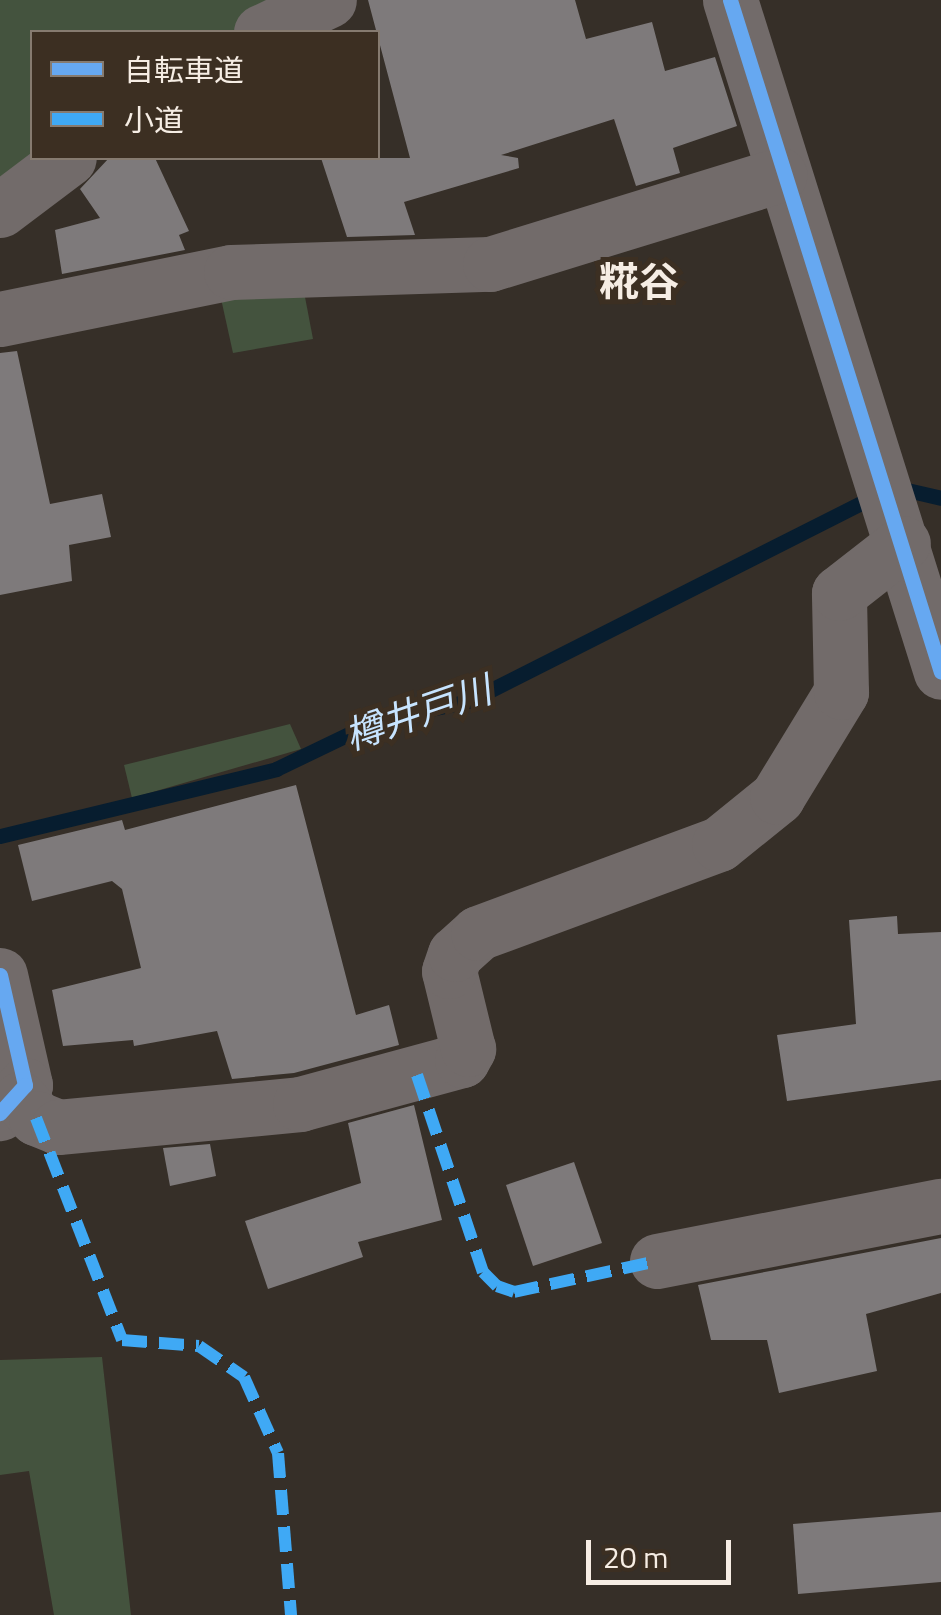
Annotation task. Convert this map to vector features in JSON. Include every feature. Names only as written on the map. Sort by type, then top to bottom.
[{"type":"street","points":[[266,30],[329,0]]},
{"type":"street","points":[[730,0],[780,175],[903,543],[941,672]]},
{"type":"street","points":[[0,210],[66,160]]},
{"type":"street","points":[[0,320],[231,272],[490,264],[780,175]]},
{"type":"street","points":[[0,975],[25,1085],[10,1106],[58,1127],[300,1104],[462,1060],[468,1049],[448,971],[455,954],[478,933],[718,844],[778,797],[841,692],[839,593],[903,543]]},
{"type":"street","points":[[657,1262],[941,1206]]},
{"type":"green space","points":[[0,0],[267,0],[238,30],[30,30],[30,160],[0,197]]},
{"type":"green space","points":[[301,276],[313,339],[233,353],[218,285]]},
{"type":"green space","points":[[290,724],[301,749],[132,798],[124,765]]},
{"type":"green space","points":[[102,1357],[131,1615],[54,1615],[29,1471],[0,1475],[0,1360]]},
{"type":"building","points":[[368,0],[575,0],[586,39],[652,22],[665,71],[715,57],[737,126],[673,148],[680,173],[636,186],[614,119],[501,155],[518,158],[519,168],[404,202],[415,235],[347,237],[322,160],[410,158],[380,45],[380,30],[376,30]]},
{"type":"building","points":[[107,160],[156,160],[189,231],[179,235],[185,250],[62,274],[55,230],[100,218],[80,189]]},
{"type":"building","points":[[17,351],[50,504],[102,494],[111,537],[69,545],[72,581],[0,595],[0,353]]},
{"type":"building","points":[[296,785],[356,1015],[389,1005],[399,1045],[294,1073],[232,1079],[217,1031],[134,1046],[133,1040],[63,1046],[52,990],[141,968],[122,889],[112,881],[32,901],[18,845],[122,820],[125,830]]},
{"type":"building","points":[[897,916],[898,934],[941,932],[941,1080],[787,1101],[777,1035],[856,1024],[849,920]]},
{"type":"building","points":[[414,1105],[442,1220],[358,1242],[363,1257],[268,1289],[245,1221],[361,1183],[348,1123]]},
{"type":"building","points":[[210,1144],[216,1176],[170,1186],[163,1148]]},
{"type":"building","points":[[574,1162],[602,1243],[533,1266],[506,1185]]},
{"type":"building","points":[[941,1238],[941,1293],[866,1314],[877,1371],[779,1393],[767,1340],[711,1340],[698,1285]]},
{"type":"building","points":[[941,1512],[941,1582],[798,1594],[793,1524]]},
{"type":"waterway","name":"樽井戸川","points":[[907,490],[941,498]]},
{"type":"waterway","name":"樽井戸川","points":[[0,836],[276,769],[378,720],[469,701],[867,500]]},
{"type":"marked path","points":[[417,1075],[483,1272],[497,1286],[514,1292],[657,1261]]},
{"type":"marked path","points":[[36,1118],[122,1340],[199,1346],[244,1377],[278,1453],[291,1615]]},
{"type":"cycle path","points":[[730,0],[941,672]]},
{"type":"cycle path","points":[[0,975],[25,1085],[0,1113]]},
{"type":"district","name":"糀谷","points":[[639,282]]}]
